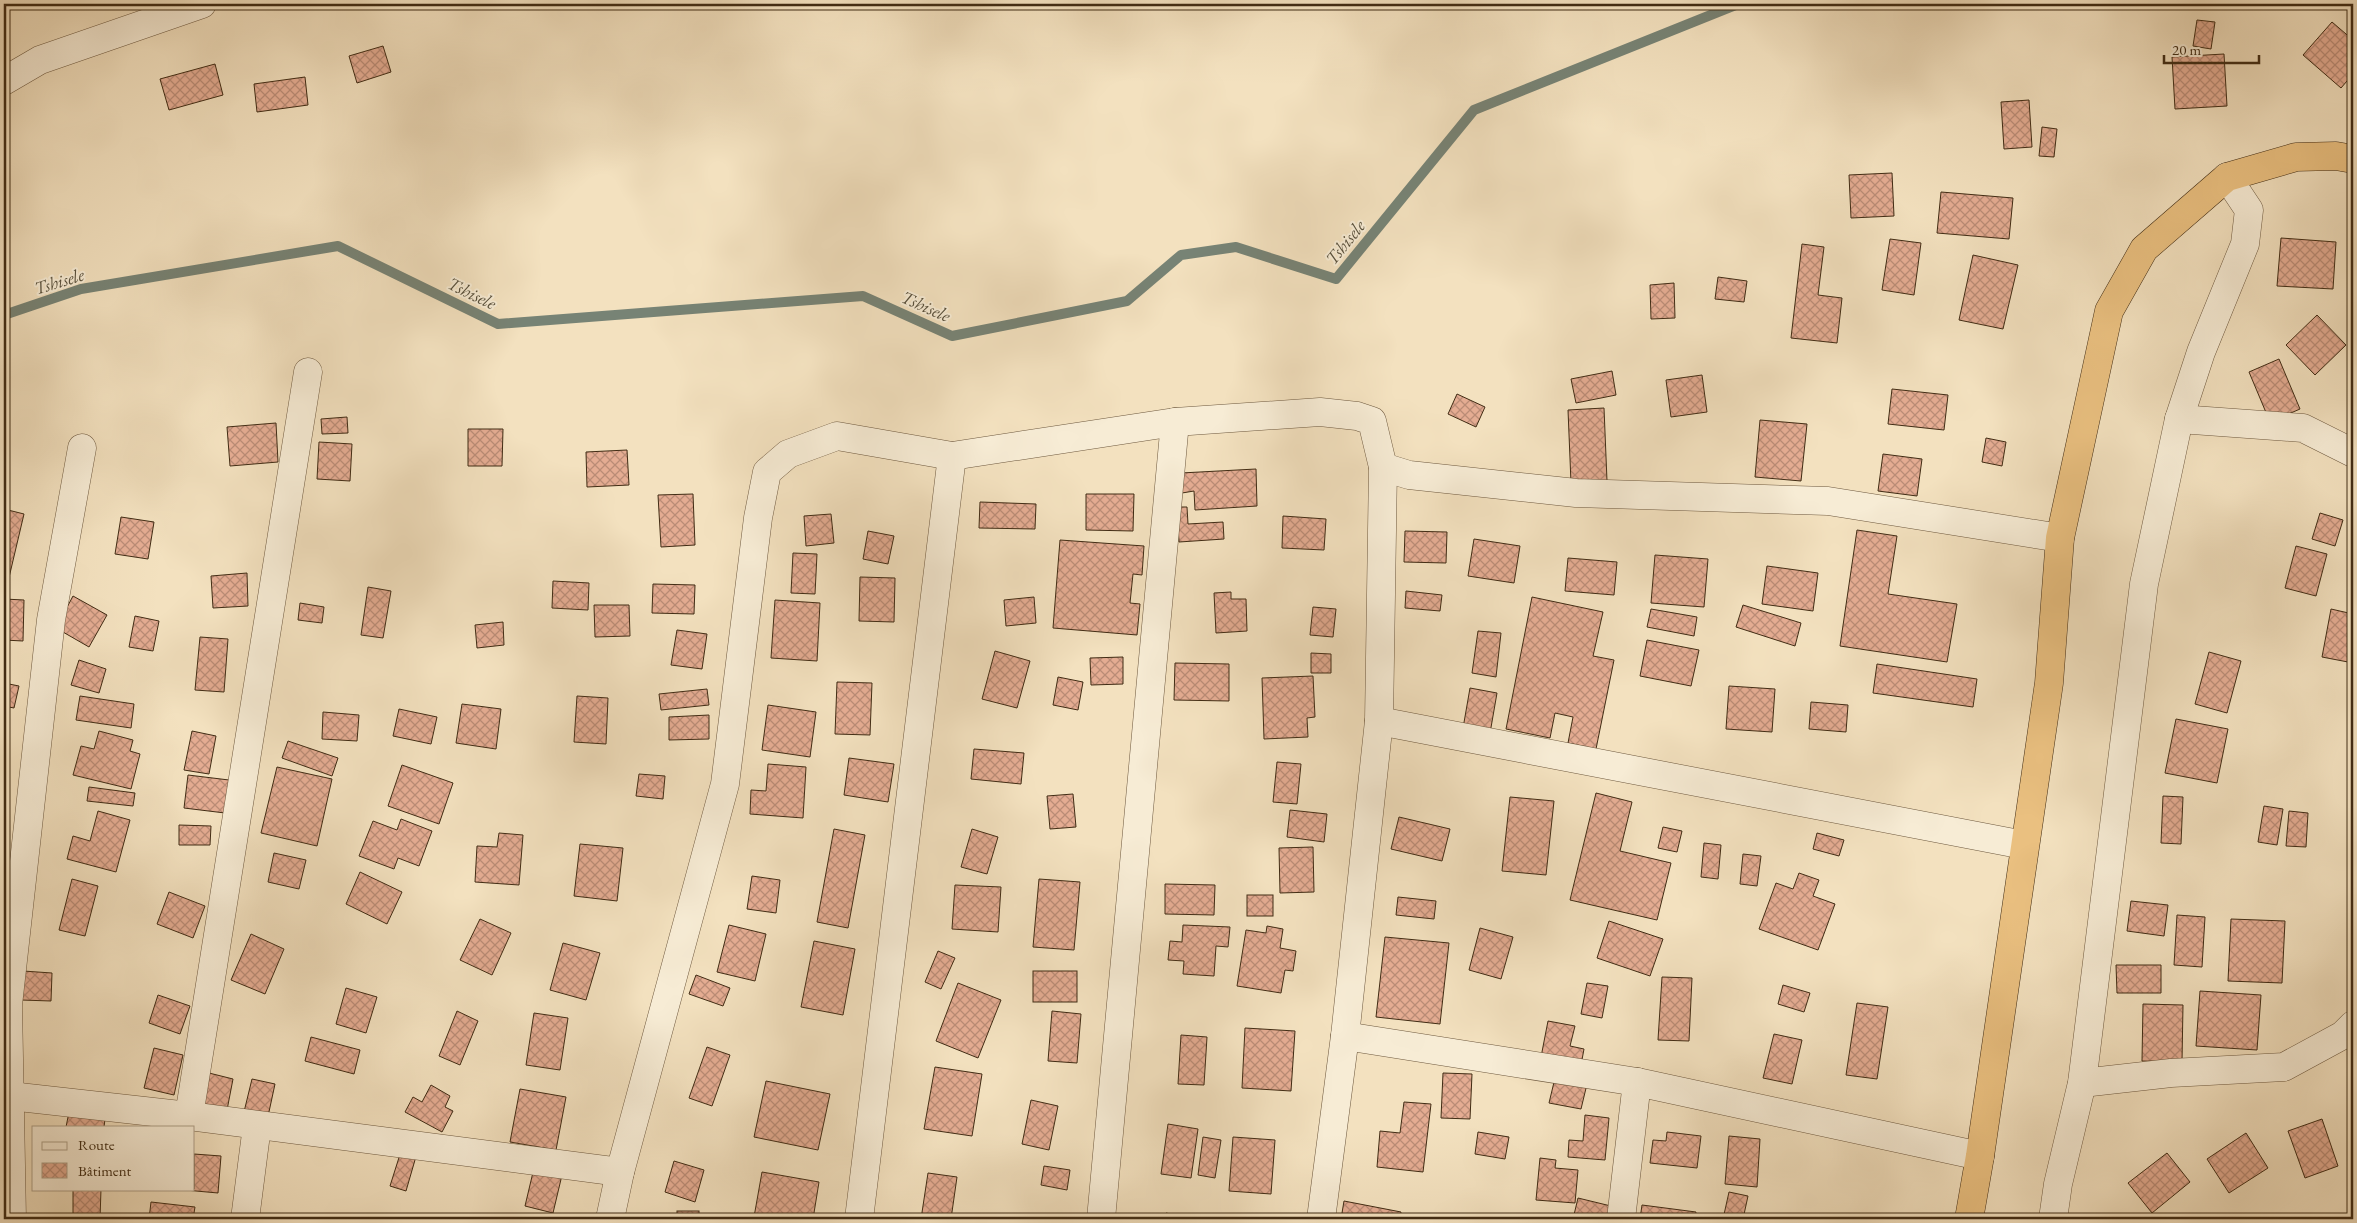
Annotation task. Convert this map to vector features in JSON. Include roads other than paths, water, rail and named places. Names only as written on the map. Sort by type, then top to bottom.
[{"type":"highway","points":[[1969,1219],[1980,1156],[2049,683],[2060,538],[2109,311],[2144,249],[2228,177],[2296,157],[2336,156],[2353,159]]},
{"type":"street","points":[[4,81],[40,60],[202,4]]},
{"type":"street","points":[[2053,1219],[2058,1184],[2082,1082],[2144,584],[2180,419],[2201,352],[2245,244],[2249,210],[2228,177]]},
{"type":"street","points":[[189,1116],[308,372]]},
{"type":"street","points":[[610,1219],[620,1172],[725,784],[758,518],[768,472],[788,454],[837,436],[952,456],[1176,422],[1320,412],[1357,416],[1372,421],[1383,466],[1379,721],[1345,1036],[1321,1219]]},
{"type":"street","points":[[2180,419],[2303,428],[2353,453]]},
{"type":"street","points":[[1102,1219],[1176,422]]},
{"type":"street","points":[[12,1219],[6,1005],[51,620],[82,448]]},
{"type":"street","points":[[859,1219],[952,456]]},
{"type":"street","points":[[1383,466],[1409,475],[1576,493],[1828,501],[2060,538]]},
{"type":"street","points":[[1379,721],[2024,845]]},
{"type":"street","points":[[2082,1082],[2171,1073],[2284,1067],[2343,1035],[2353,1025]]},
{"type":"street","points":[[1345,1036],[1637,1082],[1980,1156]]},
{"type":"street","points":[[1621,1219],[1637,1082]]},
{"type":"street","points":[[10,1096],[189,1116],[620,1172]]},
{"type":"street","points":[[245,1219],[257,1126]]},
{"type":"waterway","name":"Tshisele","points":[[4,315],[81,289],[338,246],[498,324],[863,296],[952,336],[1127,301],[1181,255],[1236,247],[1336,279],[1474,110],[1738,4]]}]
